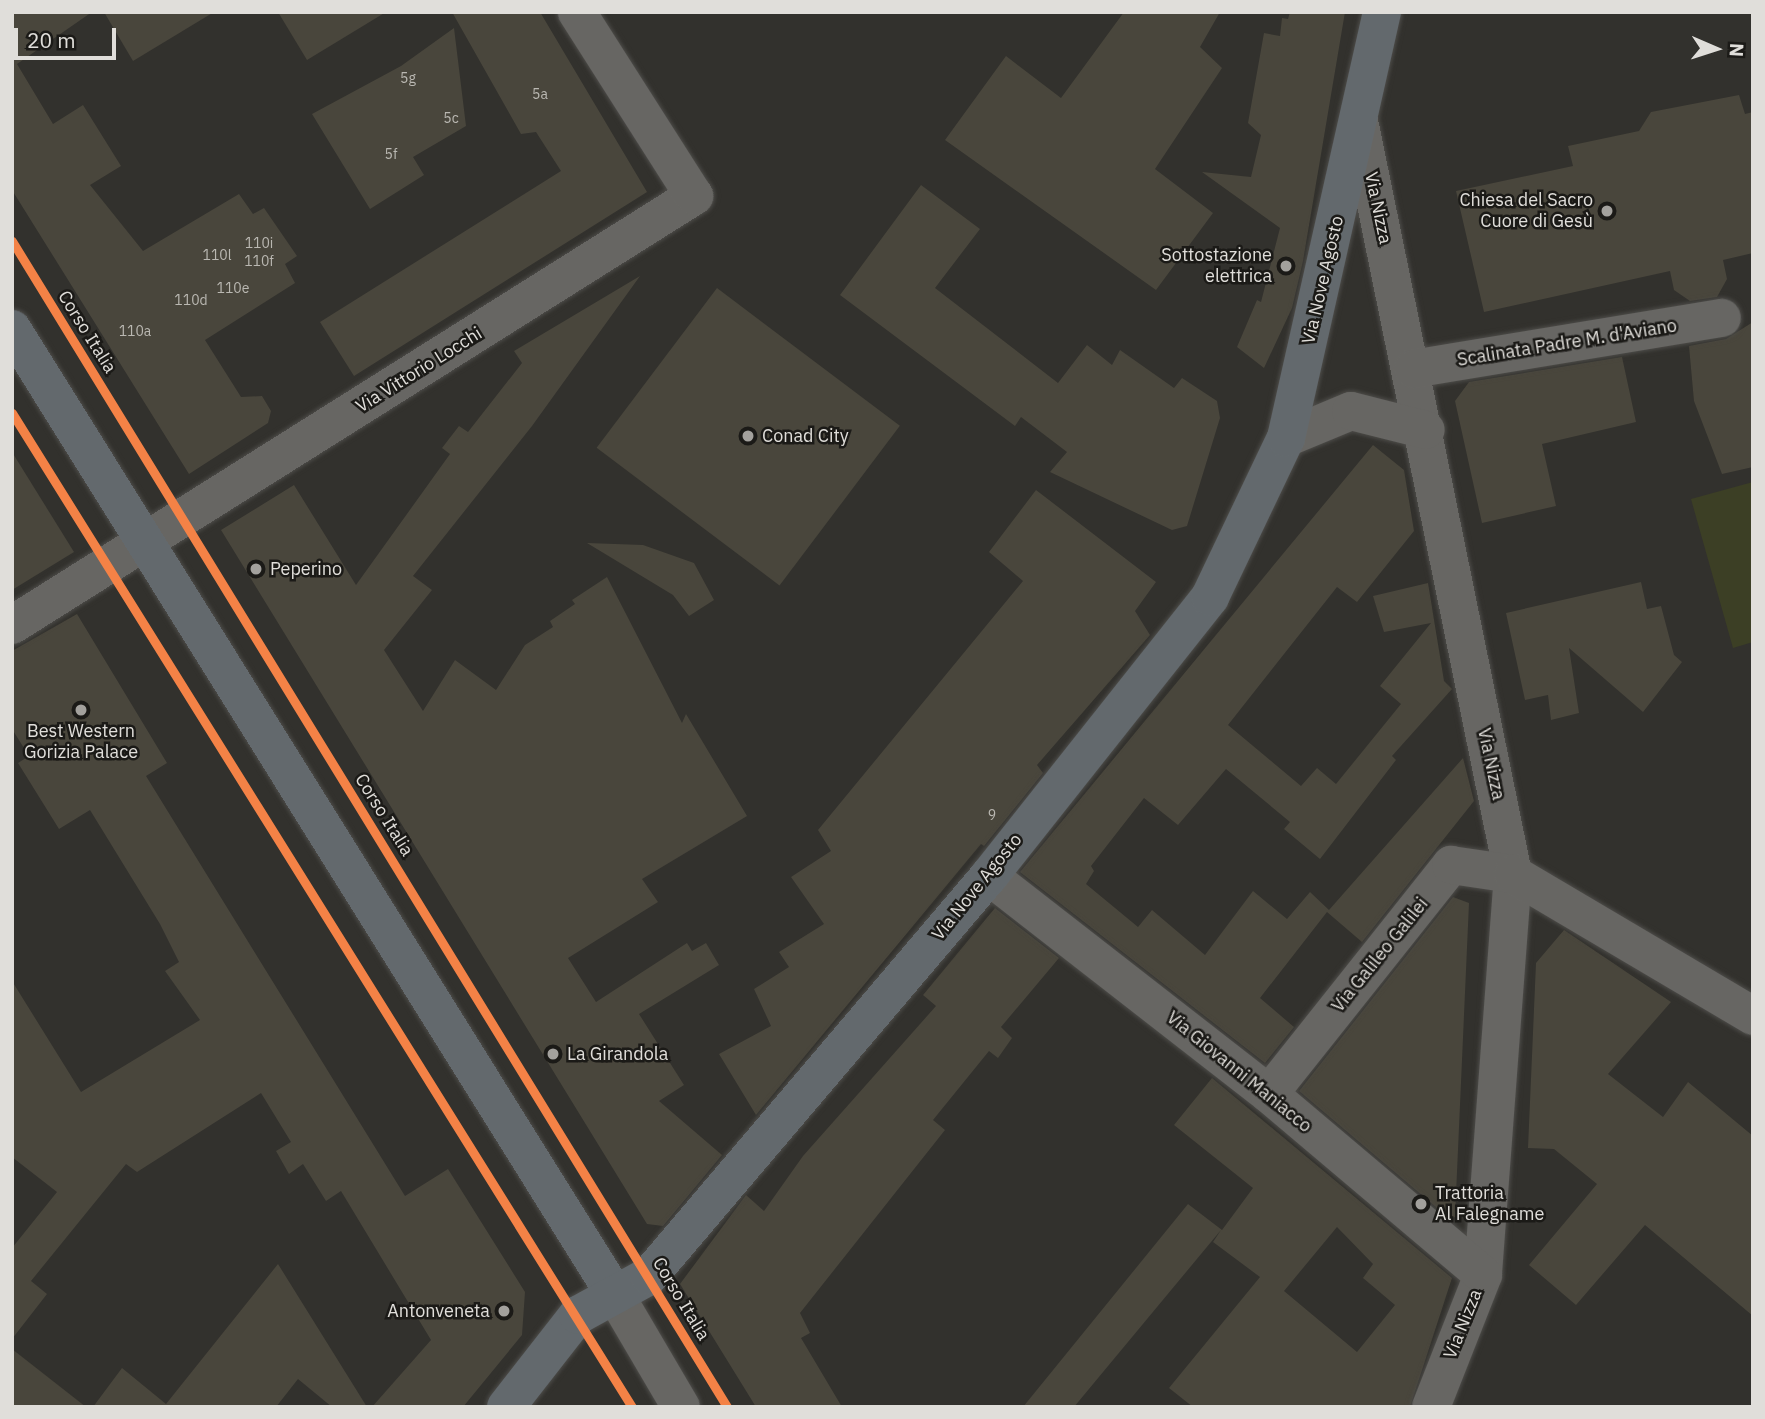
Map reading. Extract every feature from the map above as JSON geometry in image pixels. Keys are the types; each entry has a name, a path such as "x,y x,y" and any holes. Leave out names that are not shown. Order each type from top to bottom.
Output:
{"main road":[{"name":"Via Nove Agosto","path":"506,1407 578,1315 649,1276 989,876 1210,597 1286,438 1382,12"},
{"path":"12,330 614,1293"}],"street":[{"name":"Via Vittorio Locchi","path":"12,625 145,546 694,196 577,12"},
{"name":"Via Nizza","path":"1359,121 1426,430 1513,874 1483,1275 1431,1407"},
{"name":"Scalinata Padre M. d'Aviano","path":"1413,369 1722,318"},
{"path":"1286,438 1351,411 1426,430"},
{"name":"Via Galileo Galilei","path":"1269,1094 1451,865 1513,874"},
{"path":"1513,874 1753,1016"},
{"name":"Via Giovanni Maniacco","path":"989,876 1269,1094 1483,1275"},
{"path":"614,1293 681,1407"}],"green space":[{"path":"1753,482 1753,642 1733,648 1691,499"}],"building":[{"path":"12,12 92,12 17,64 53,124 83,105 121,166 90,185 143,251 239,194 253,214 264,208 297,256 285,264 295,283 205,340 241,397 262,396 271,411 268,423 189,474 12,190"},
{"path":"104,12 214,12 133,61"},
{"path":"278,12 386,12 307,60"},
{"path":"452,12 540,12 647,192 354,376 320,322 561,171 536,132 521,134"},
{"path":"1124,12 1220,12 1200,47 1222,68 1155,169 1213,213 1156,290 945,140 1006,56 1061,98"},
{"path":"1290,12 1345,12 1303,261 1292,308 1264,368 1237,347 1257,300 1261,302 1280,228 1202,172 1251,177 1261,135 1248,123 1264,33 1280,36 1282,18 1288,19"},
{"path":"454,28 466,126 413,157 424,175 370,209 312,114 401,66"},
{"name":"Chiesa del Sacro Cuore di Gesù","path":"1739,95 1745,114 1753,112 1753,253 1723,260 1727,279 1717,297 1690,301 1674,290 1670,271 1484,312 1456,191 1573,166 1568,146 1639,131 1651,112"},
{"path":"921,185 980,229 935,288 1058,383 1087,345 1112,365 1120,350 1174,388 1182,378 1217,401 1220,418 1187,526 1172,530 1050,472 1067,452 1021,417 1015,426 840,295"},
{"path":"640,276 532,426 413,576 432,590 384,650 423,711 455,660 496,690 525,645 553,627 550,621 575,604 572,600 607,577 682,723 686,714 747,816 642,879 658,902 568,958 596,1002 687,943 692,951 706,943 719,965 639,1014 684,1085 659,1101 722,1155 663,1226 647,1224 221,530 294,485 356,585 450,454 442,448 459,426 468,432 522,363 514,351"},
{"name":"Conad City","path":"717,288 900,426 780,586 597,448"},
{"path":"1753,322 1753,467 1722,474 1694,401 1689,346 1726,339"},
{"path":"1622,357 1636,422 1542,444 1556,506 1482,523 1455,401 1469,382"},
{"path":"1373,445 1404,470 1414,531 1357,602 1337,587 1228,725 1301,786 1317,768 1336,784 1401,704 1380,686 1431,623 1384,632 1373,596 1428,583 1444,681 1452,689 1392,756 1396,760 1320,859 1284,829 1290,822 1226,769 1178,825 1144,798 1091,866 1094,871 1086,884 1138,927 1152,910 1205,955 1253,891 1287,919 1310,892 1329,910 1463,758 1474,801 1362,942 1327,912 1260,998 1294,1027 1265,1063 1020,872"},
{"path":"12,452 74,552 12,590"},
{"path":"1036,490 1156,582 1135,611 1150,635 1037,765 1043,773 984,846 981,844 756,1115 719,1054 771,1026 754,989 789,967 779,952 824,924 791,877 831,851 818,830 1023,581 989,552"},
{"path":"587,543 643,545 694,563 714,600 689,616 673,595"},
{"path":"1641,582 1647,609 1661,606 1674,655 1682,662 1643,712 1569,648 1579,713 1551,720 1548,695 1525,700 1506,613"},
{"path":"77,614 167,763 146,776 405,1196 448,1169 525,1292 522,1335 463,1407 372,1407 431,1340 341,1191 326,1201 303,1164 289,1174 276,1151 291,1142 261,1093 137,1172 126,1164 31,1281 47,1294 12,1339 12,1248 57,1192 12,1157 12,981 81,1092 200,1020 165,971 179,962 160,924 90,810 59,829 18,763 29,756 12,729 12,651"},
{"path":"1453,897 1469,903 1455,1217 1450,1219 1299,1091"},
{"path":"995,908 1059,958 1001,1027 1012,1038 998,1058 989,1051 933,1120 945,1130 800,1313 810,1333 801,1338 842,1407 756,1407 680,1284 746,1195 764,1211 803,1156 936,1006 923,995"},
{"path":"1564,930 1671,1002 1608,1074 1663,1117 1688,1082 1753,1136 1753,1316 1645,1225 1576,1305 1529,1265 1597,1184 1554,1149 1528,1148 1536,963"},
{"path":"1212,1078 1452,1278 1410,1407 1193,1407 1169,1388 1260,1277 1213,1242 1221,1230 1074,1407 1023,1407 1188,1204 1222,1230 1253,1188 1174,1125","holes":["1337,1227 1373,1264 1363,1278 1395,1305 1357,1352 1284,1291"]},
{"path":"278,1264 367,1407 332,1407 298,1379 276,1407 93,1407 122,1368 166,1404"},
{"path":"12,1349 86,1407 12,1407"}],"cycle path":[{"name":"Corso Italia","path":"12,241 727,1407"},
{"path":"12,413 632,1407"}],"place":[{"name":"Chiesa del Sacro Cuore di Gesù","path":"1607,211"},
{"name":"Sottostazione elettrica","path":"1286,266"},
{"name":"Conad City","path":"748,436"},
{"name":"Peperino","path":"256,569"},
{"name":"Best Western Gorizia Palace","path":"81,710"},
{"name":"La Girandola","path":"553,1054"},
{"name":"Trattoria Al Falegname","path":"1421,1204"},
{"name":"Antonveneta","path":"504,1311"}]}
